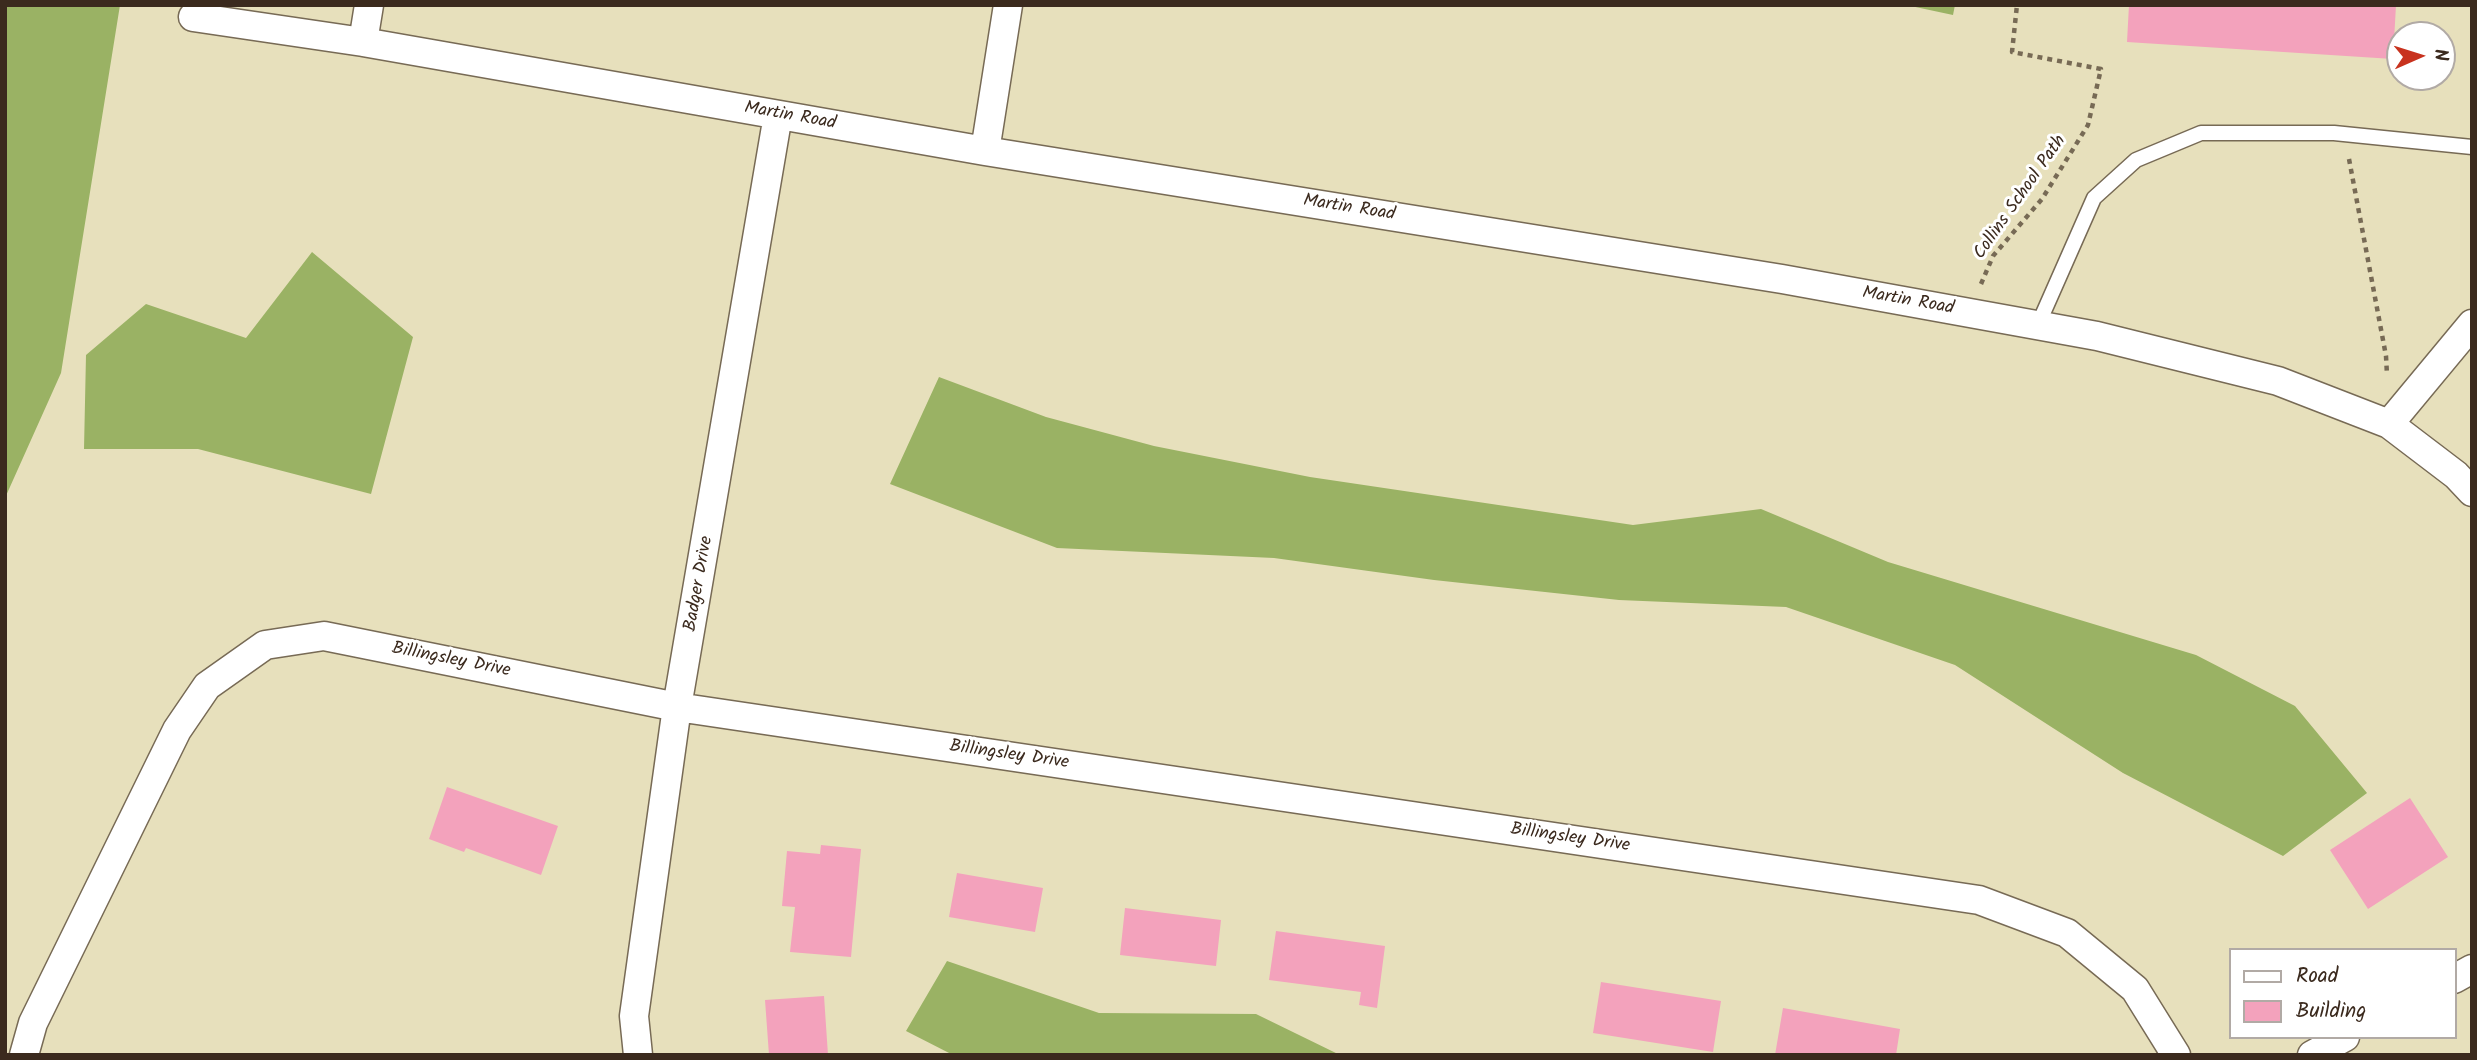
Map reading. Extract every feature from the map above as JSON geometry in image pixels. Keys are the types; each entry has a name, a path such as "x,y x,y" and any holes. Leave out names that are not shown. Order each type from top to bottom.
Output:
{"street":[{"path":"363,41 369,5"},
{"path":"985,151 1008,5"},
{"name":"Martin Road","path":"193,18 363,41 985,151 1769,276 2097,336 2278,381 2389,424 2456,475 2472,492"},
{"name":"Badger Drive","path":"638,1055 634,1016 677,706 778,115"},
{"path":"2389,424 2472,324"},
{"name":"Billingsley Drive","path":"24,1055 33,1023 177,730 207,686 265,645 324,636 677,706 1979,900 2067,933 2135,989 2176,1055"},
{"path":"2456,977 2472,969"},
{"path":"2312,1055 2341,1039"}],"lane":[{"path":"2038,325 2094,198 2136,160 2201,132 2343,134 2472,148"}],"path":[{"name":"Collins School Path","path":"1974,314 1979,289 1993,256 2042,198 2088,125 2101,69 2012,52 2017,5"},
{"path":"2343,134 2386,356 2389,424"}],"green space":[{"path":"5,5 120,5 61,373 5,498"},
{"path":"1906,5 1955,5 1953,15"},
{"path":"312,252 413,337 371,494 198,449 84,449 86,355 146,304 246,338"},
{"path":"939,377 1046,417 1154,446 1310,477 1633,525 1761,509 1888,562 2196,655 2295,706 2367,793 2283,856 2123,773 1955,665 1786,607 1619,600 1434,580 1274,558 1057,548 890,484"},
{"path":"947,961 1099,1013 1256,1014 1340,1055 953,1055 906,1031"}],"building":[{"path":"2129,5 2396,5 2395,21 2386,21 2386,59 2127,42"},
{"path":"447,787 558,826 541,875 466,848 464,852 429,839"},
{"path":"2410,798 2448,857 2368,909 2330,850"},
{"path":"821,845 861,849 851,957 790,952 795,907 782,906 787,851 820,854"},
{"path":"957,873 1043,888 1035,932 949,917"},
{"path":"1125,908 1221,920 1216,966 1120,955"},
{"path":"1276,931 1385,946 1377,1008 1359,1005 1361,992 1269,980"},
{"path":"1601,982 1721,1001 1713,1052 1593,1033"},
{"path":"824,996 828,1055 769,1055 765,1000"},
{"path":"1783,1008 1900,1029 1896,1055 1775,1055"}]}
